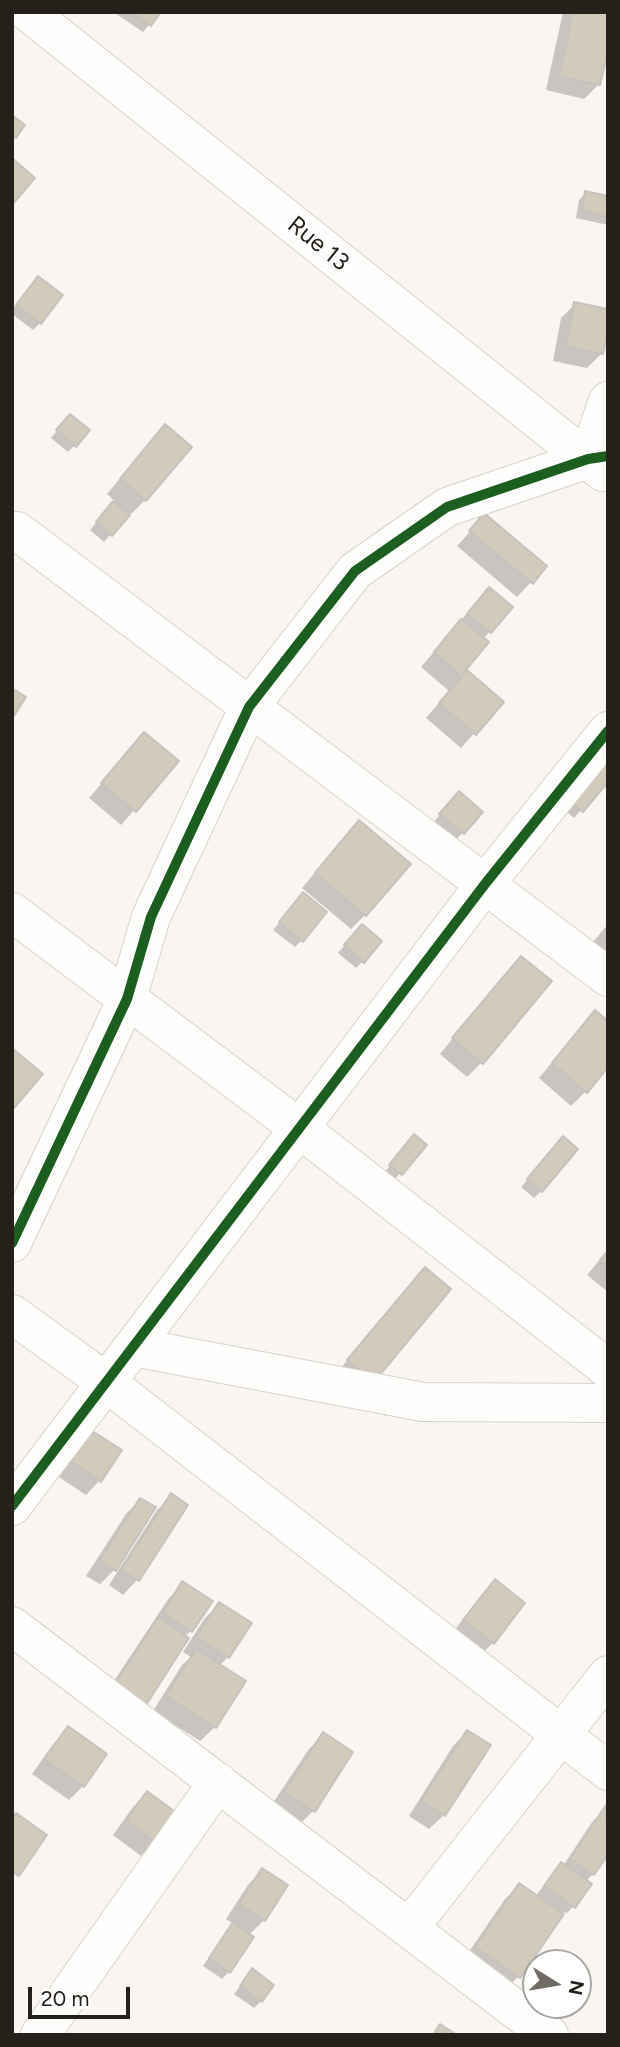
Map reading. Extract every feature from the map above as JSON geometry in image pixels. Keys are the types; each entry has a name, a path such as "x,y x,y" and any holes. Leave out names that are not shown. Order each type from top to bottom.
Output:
{"street":[{"name":"Rue 13","path":"28,12 601,464"},
{"path":"12,1243 127,999 151,916 249,707 355,571 447,507 601,464 608,401"},
{"path":"17,531 608,977"},
{"path":"12,1506 485,884 608,731"},
{"path":"12,912 299,1128 608,1369"},
{"path":"12,1314 106,1382 608,1771"},
{"path":"134,1347 423,1402 608,1404"},
{"path":"12,1626 549,2035"},
{"path":"409,1928 608,1675"},
{"path":"40,2035 218,1782"}],"building":[{"path":"131,12 161,12 151,26"},
{"path":"573,12 608,12 608,51 600,85 559,76"},
{"path":"12,115 25,125 16,138 12,136"},
{"path":"12,158 35,178 12,205"},
{"path":"585,191 608,196 608,217 582,211"},
{"path":"38,276 63,295 41,324 16,305"},
{"path":"574,302 608,309 608,331 603,354 566,347"},
{"path":"70,414 90,430 76,447 56,430"},
{"path":"165,424 192,447 146,501 120,479"},
{"path":"113,501 130,515 112,536 96,522"},
{"path":"484,513 547,566 533,584 469,531"},
{"path":"489,587 513,607 491,633 467,614"},
{"path":"461,619 489,642 461,676 434,652"},
{"path":"467,670 504,702 476,735 439,703"},
{"path":"12,688 26,697 12,719"},
{"path":"144,732 179,761 136,812 101,783"},
{"path":"595,758 608,768 608,782 583,812 563,796"},
{"path":"459,791 483,812 464,834 439,814"},
{"path":"359,820 411,864 366,916 315,873"},
{"path":"303,892 327,912 303,942 279,922"},
{"path":"362,924 382,941 364,963 344,945"},
{"path":"521,956 552,981 483,1064 452,1038"},
{"path":"595,1010 608,1021 608,1067 587,1093 552,1063"},
{"path":"12,1048 43,1074 14,1108 12,1106"},
{"path":"414,1134 427,1145 402,1175 389,1165"},
{"path":"563,1136 578,1149 542,1192 527,1179"},
{"path":"608,1251 608,1266 600,1260"},
{"path":"425,1267 451,1289 374,1382 347,1360"},
{"path":"89,1429 122,1450 101,1482 69,1460"},
{"path":"171,1493 188,1505 139,1581 121,1570"},
{"path":"140,1498 156,1507 116,1571 99,1561"},
{"path":"495,1579 525,1603 494,1644 463,1620"},
{"path":"182,1581 213,1601 192,1632 163,1613"},
{"path":"219,1602 252,1623 229,1658 196,1637"},
{"path":"158,1617 189,1638 144,1708 112,1688"},
{"path":"196,1649 246,1681 216,1728 166,1696"},
{"path":"68,1726 107,1754 84,1787 44,1759"},
{"path":"467,1730 491,1745 445,1816 421,1801"},
{"path":"323,1732 353,1752 315,1812 284,1792"},
{"path":"147,1791 178,1814 156,1843 126,1820"},
{"path":"606,1805 608,1855 594,1875 570,1859"},
{"path":"16,1813 47,1835 19,1876 12,1872 12,1818"},
{"path":"561,1862 592,1884 575,1908 544,1886"},
{"path":"262,1868 288,1885 265,1921 239,1904"},
{"path":"519,1883 564,1914 540,1949 522,1949 520,1978 475,1947"},
{"path":"233,1922 254,1937 230,1973 209,1958"},
{"path":"252,1968 274,1985 262,2002 240,1986"},
{"path":"440,2024 457,2035 433,2035"}],"cycle path":[{"path":"12,1243 127,999 151,917 249,707 355,571 447,507 588,459 608,456"},
{"path":"12,1506 485,884 608,731"}]}
